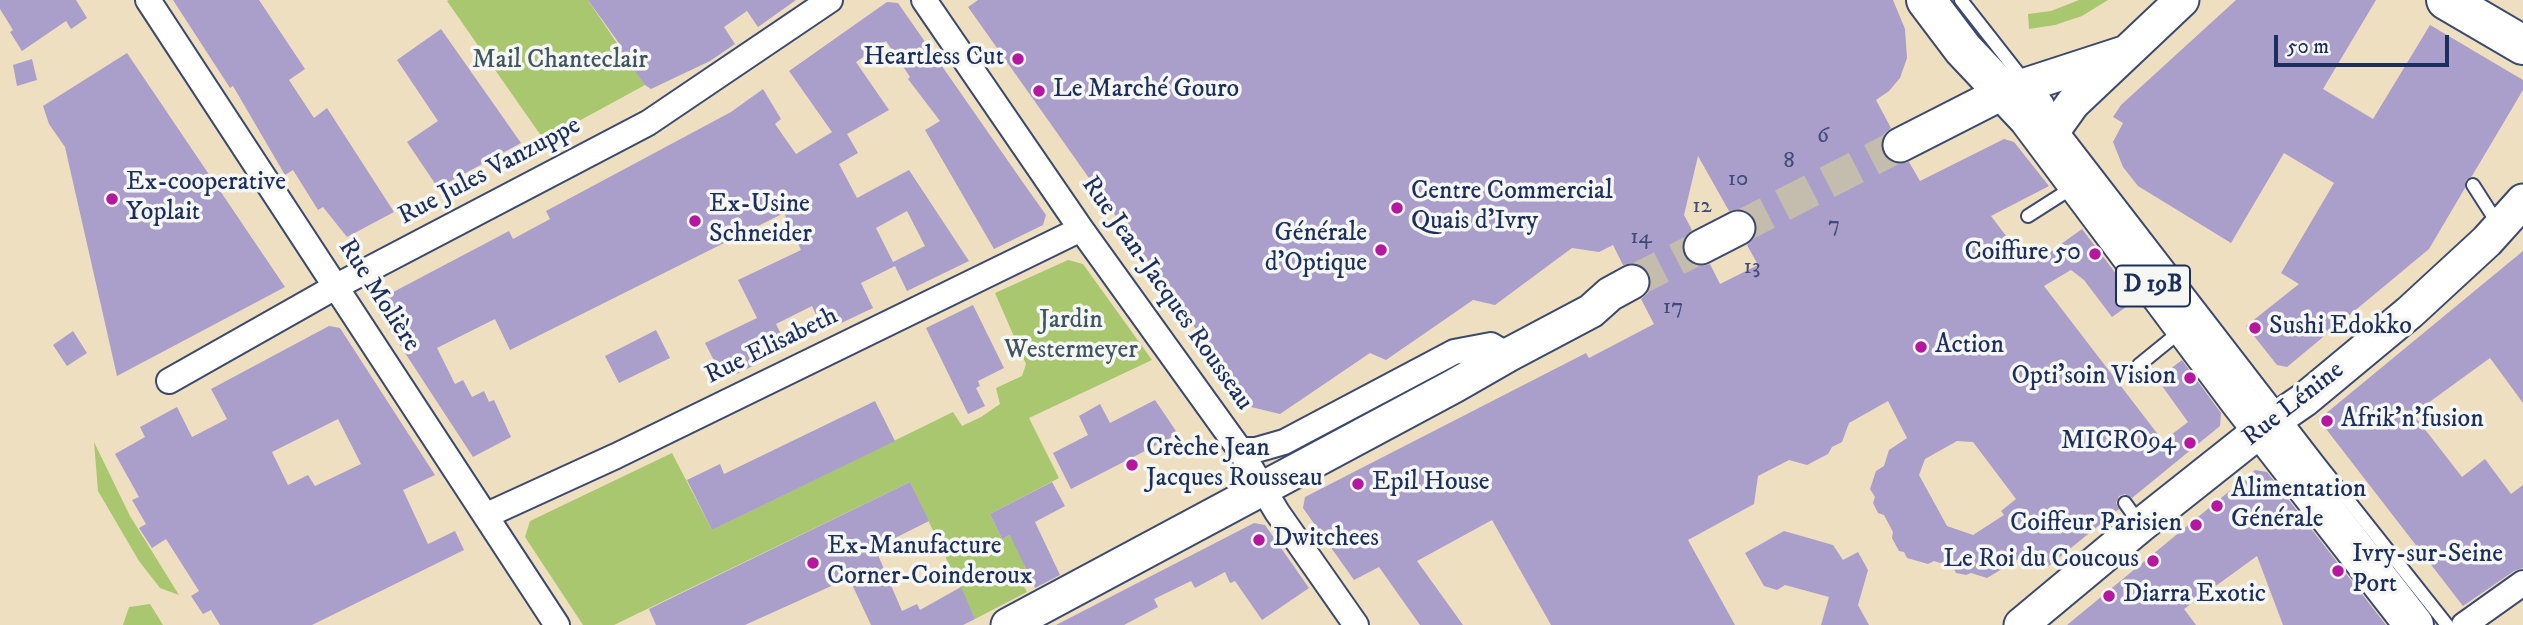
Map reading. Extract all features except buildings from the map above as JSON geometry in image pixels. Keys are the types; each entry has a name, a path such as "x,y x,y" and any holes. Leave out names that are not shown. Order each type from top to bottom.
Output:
{"main road":[{"path":"1900,145 2035,110 2073,103 2182,0"},
{"path":"2446,0 2523,45"},
{"name":"D 19B","path":"1953,8 1963,49 2035,110 2077,184 2185,328 2272,422 2414,625"},
{"path":"2035,110 2127,52"},
{"name":"Rue Lénine","path":"2021,625 2133,514 2304,400 2410,312 2500,227 2523,201"},
{"path":"1701,247 1738,228"},
{"path":"1008,625 1264,490 1297,469 1591,311 1610,294 1632,282"}],"street":[{"name":"Rue Molière","path":"148,0 557,625"},
{"name":"Rue Jules Vanzuppe","path":"169,381 337,286 648,123 830,0"},
{"name":"Rue Jean-Jacques Rousseau","path":"924,0 1081,229 1240,450 1277,512 1356,625"},
{"name":"Rue Elisabeth","path":"487,515 616,456 1081,229"},
{"path":"1240,450 1256,450 1283,442 1454,352 1491,345 1508,355"},
{"path":"2464,625 2523,583"}],"lane":[{"name":"D 19B","path":"2035,110 2272,422 2447,625"},
{"path":"2028,216 2077,184"},
{"path":"2473,185 2500,227"},
{"path":"2139,365 2185,328"}],"green space":[{"name":"Mail Chanteclair","path":"588,0 645,85 544,140 447,1"},
{"path":"2079,0 2108,0 2082,16 2055,25 2029,29 2028,14 2051,11"},
{"name":"Jardin Westermeyer","path":"1068,260 1083,264 1152,360 1029,418 1059,478 990,514 1002,539 1014,533 1029,562 1024,565 1028,575 1020,579 1027,592 975,619 910,482 614,625 583,625 525,537 530,521 672,453 712,530 953,412 962,426 981,417 1000,404 996,388 1022,376 1026,364 995,293"},
{"path":"94,442 130,516 179,595 160,588 139,561 98,491"},
{"path":"150,604 163,625 123,625 129,607"}],"tunnel":[{"path":"1738,228 1900,145"},
{"path":"1632,282 1701,247"}],"place":[{"name":"Heartless Cut","path":"1018,59"},
{"name":"Le Marché Gouro","path":"1039,91"},
{"name":"Ex-cooperative Yoplait","path":"112,199"},
{"name":"Centre Commercial Quais d'Ivry","path":"1397,208"},
{"name":"Ex-Usine Schneider","path":"695,221"},
{"name":"Générale d'Optique","path":"1381,250"},
{"name":"Coiffure 50","path":"2095,254"},
{"name":"Sushi Edokko","path":"2255,328"},
{"name":"Action","path":"1921,347"},
{"name":"Opti'soin Vision","path":"2190,378"},
{"name":"Afrik'n'fusion","path":"2327,421"},
{"name":"MICRO94","path":"2190,443"},
{"name":"Crèche Jean Jacques Rousseau","path":"1132,465"},
{"name":"Epil House","path":"1358,484"},
{"name":"Alimentation Générale","path":"2217,506"},
{"name":"Coiffeur Parisien","path":"2196,525"},
{"name":"Dwitchees","path":"1259,540"},
{"name":"Le Roi du Coucous","path":"2153,561"},
{"name":"Ex-Manufacture Corner-Coinderoux","path":"813,563"},
{"name":"Ivry-sur-Seine Port","path":"2338,571"},
{"name":"Diarra Exotic","path":"2109,596"}]}
